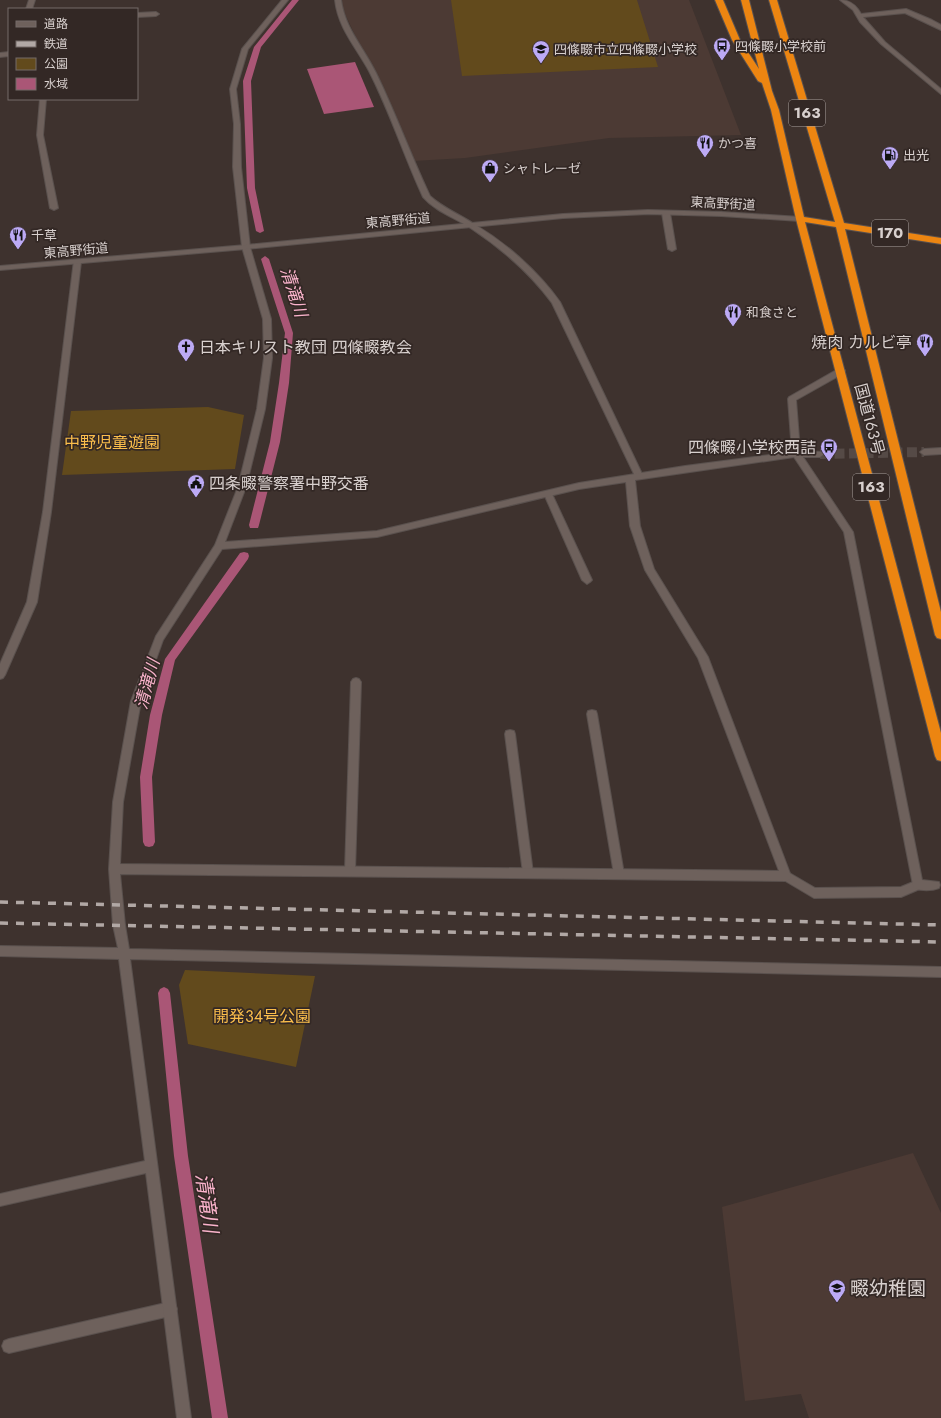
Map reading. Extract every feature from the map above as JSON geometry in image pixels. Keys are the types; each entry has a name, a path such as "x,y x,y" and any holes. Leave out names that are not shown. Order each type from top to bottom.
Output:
{"highway":[{"name":"163","path":"746,0 768,91"},
{"name":"163","path":"773,0 840,225"},
{"path":"718,1 736,40 768,91"},
{"name":"国道163号","path":"768,91 775,110 800,219 941,756"},
{"name":"170","path":"800,219 941,241"},
{"name":"国道163号","path":"840,225 936,599 941,635"}],"street":[{"path":"184,1418 124,953 119,925 114,869 118,802 136,702 159,639 219,546 243,481 261,409 268,358 267,319 246,247 237,167 237,124 233,89 245,49 285,0"},
{"path":"338,0 338,8 346,28 372,70 427,197 436,206 472,225 510,254 544,285 556,302 634,477 635,526 650,570 703,658 786,876"},
{"path":"843,0 855,9 862,21 883,43 941,92"},
{"path":"859,16 906,11 930,21 941,28"},
{"path":"138,15 156,14"},
{"path":"43,100 40,135 54,208"},
{"name":"東高野街道","path":"0,268 246,247 563,216 648,212 721,214 800,219"},
{"path":"666,213 672,250"},
{"path":"0,675 32,602 51,482 78,262"},
{"path":"841,371 792,399 796,454 848,532 918,885"},
{"path":"924,452 941,451"},
{"path":"219,546 377,534 579,486 685,468 796,454 820,454"},
{"path":"548,494 587,580"},
{"path":"350,871 356,682"},
{"path":"592,714 619,874"},
{"path":"510,734 528,873"},
{"path":"114,869 786,876 814,893 901,892 918,885 935,885"},
{"path":"0,951 941,972"},
{"path":"0,1200 151,1166"},
{"path":"10,1346 170,1309"}],"shaded area":[{"name":"四條畷市立四條畷小学校","path":"342,0 689,0 741,135 609,138 465,158 413,161 340,3"},
{"name":"畷幼稚園","path":"913,1153 941,1213 941,1418 809,1418 801,1394 745,1401 722,1207"}],"green space":[{"path":"451,0 637,0 658,67 462,76"},
{"name":"中野児童遊園","path":"208,407 244,415 235,469 62,475 71,411"},
{"name":"開発34号公園","path":"185,970 315,976 296,1067 188,1044 179,985"}],"water":[{"path":"355,62 374,107 324,114 307,69"}],"waterway":[{"name":"清滝川","path":"260,231 251,188 247,81 258,47 296,0"},
{"name":"清滝川","path":"254,525 275,442 284,383 289,333 265,259"},
{"name":"清滝川","path":"149,842 146,777 156,715 170,659 244,556"},
{"name":"清滝川","path":"164,993 181,1156 220,1418"}],"tunnel":[{"path":"820,454 924,452"}],"railway":[{"path":"0,902 941,925"},
{"path":"0,923 941,942"}],"place":[{"name":"四條畷小学校前","path":"722,61"},
{"name":"四條畷市立四條畷小学校","path":"541,64"},
{"name":"かつ喜","path":"705,158"},
{"name":"出光","path":"890,170"},
{"name":"シャトレーゼ","path":"490,183"},
{"name":"千草","path":"18,250"},
{"name":"和食さと","path":"733,327"},
{"name":"焼肉 カルビ亭","path":"925,357"},
{"name":"日本キリスト教団 四條畷教会","path":"186,362"},
{"name":"四條畷小学校西詰","path":"829,462"},
{"name":"四条畷警察署中野交番","path":"196,498"},
{"name":"畷幼稚園","path":"837,1303"}]}
